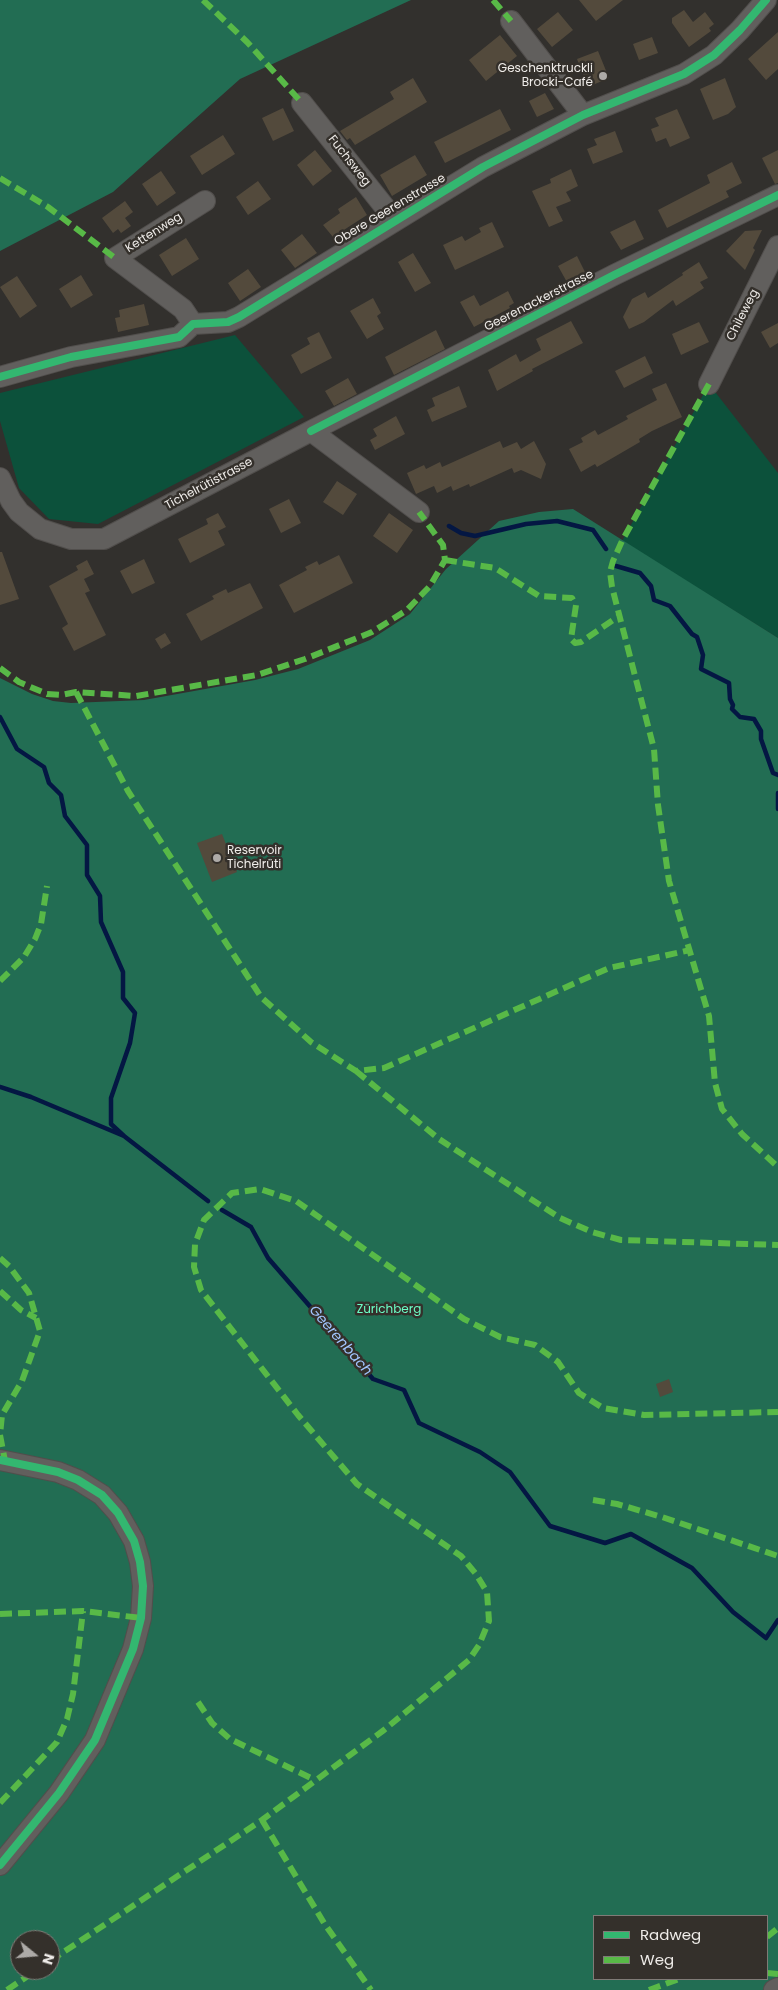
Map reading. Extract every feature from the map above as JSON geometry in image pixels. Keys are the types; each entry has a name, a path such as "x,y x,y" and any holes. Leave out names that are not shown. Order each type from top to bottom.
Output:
{"street":[{"name":"Obere Geerenstrasse","path":"193,324 228,322 239,317 483,167 583,116 673,80 714,55 740,30 766,0"},
{"path":"511,21 583,116"},
{"name":"Fuchsweg","path":"302,103 395,220"},
{"name":"Geerenackerstrasse","path":"311,431 614,275 778,195"},
{"name":"Kettenweg","path":"193,324 183,310 115,258 205,200"},
{"name":"Chileweg","path":"708,384 778,246"},
{"path":"0,377 88,353 179,337 193,324"},
{"path":"311,431 419,512"},
{"name":"Tichelrütistrasse","path":"0,478 11,501 19,512 40,529 71,539 104,539 311,431"},
{"path":"0,1460 58,1472 78,1480 102,1496 118,1513 134,1541 140,1562 143,1586 141,1618 133,1649 95,1740 59,1793 0,1864"},
{"path":"774,1990 778,1988"}],"green space":[{"path":"0,0 411,0 240,79 113,192 0,251"},
{"path":"235,335 304,417 98,524 49,519 19,488 0,421 0,393"},
{"path":"709,384 778,473 778,638 622,541"},
{"name":"Zürichberg","path":"573,509 778,638 778,1990 0,1990 0,678 32,694 53,701 71,703 144,700 255,680 298,669 370,640 410,614 446,569 499,521 539,512"}],"building":[{"path":"579,0 623,0 596,21"},
{"path":"684,10 693,22 705,12 714,24 709,28 711,31 689,47 672,23 672,18"},
{"path":"558,12 573,30 552,47 537,29"},
{"path":"778,32 778,69 766,80 748,59"},
{"path":"500,35 517,56 486,81 469,60"},
{"path":"652,37 658,53 639,60 633,44"},
{"path":"598,51 609,78 588,87 577,59"},
{"path":"413,78 427,102 355,145 350,138 347,140 340,131 394,99 390,92"},
{"path":"725,78 736,107 728,114 713,120 700,89"},
{"path":"545,93 554,109 537,117 529,101"},
{"path":"283,108 294,131 273,141 262,118"},
{"path":"500,109 511,130 445,163 434,142"},
{"path":"677,109 690,138 670,147 666,138 656,142 651,129 659,126 655,118"},
{"path":"615,131 623,152 593,164 587,149 597,145 594,139"},
{"path":"223,135 235,154 202,175 190,156"},
{"path":"315,150 332,171 313,186 297,165"},
{"path":"778,150 778,183 775,184 762,158"},
{"path":"415,155 427,175 392,196 380,175"},
{"path":"732,162 742,183 726,191 729,197 667,228 658,210 710,183 707,175"},
{"path":"571,169 578,186 566,192 571,201 556,207 563,221 549,227 532,191 551,183 550,179"},
{"path":"161,171 176,193 157,206 142,184"},
{"path":"258,181 271,199 248,215 236,197"},
{"path":"356,197 367,215 333,237 323,225 340,213 338,209"},
{"path":"125,201 133,212 125,218 131,226 121,233 118,229 113,233 102,218"},
{"path":"635,220 644,239 621,250 610,232"},
{"path":"492,222 504,247 455,270 443,245 462,236 465,241 481,232 479,228"},
{"path":"762,230 745,270 726,251 745,231"},
{"path":"302,234 317,253 295,268 281,250"},
{"path":"186,238 199,259 172,276 159,255"},
{"path":"413,253 431,283 415,292 398,262"},
{"path":"577,256 586,274 568,284 558,266"},
{"path":"699,262 708,278 700,282 704,288 676,306 673,300 644,322 629,329 623,317 632,299 645,292 648,298"},
{"path":"248,269 261,287 240,301 228,283"},
{"path":"81,275 93,295 71,308 59,289"},
{"path":"17,276 37,306 20,318 0,287"},
{"path":"508,291 514,303 509,306 510,308 474,327 460,302 474,295 480,306"},
{"path":"373,298 381,313 377,316 384,329 367,339 350,311"},
{"path":"144,304 149,325 118,332 115,318 120,317 119,310"},
{"path":"571,321 583,343 532,369 533,371 497,391 488,370 516,354 520,362 541,350 536,339"},
{"path":"699,322 709,342 681,355 672,334"},
{"path":"778,323 778,343 770,348 761,332"},
{"path":"436,330 445,349 394,375 385,357"},
{"path":"319,332 332,358 301,374 291,355 310,344 307,338"},
{"path":"645,356 653,373 624,388 615,371"},
{"path":"348,378 357,394 334,406 325,391"},
{"path":"666,383 682,417 652,431 639,439 640,442 597,467 595,464 581,472 569,449 583,442 581,438 595,430 598,435 628,419 626,416 657,400 652,389"},
{"path":"459,386 467,407 432,422 427,410 435,406 432,398"},
{"path":"396,416 405,434 375,450 370,440 377,436 373,429"},
{"path":"500,441 503,448 517,442 521,449 534,441 546,464 541,479 521,470 514,473 512,468 470,487 469,484 453,491 451,486 437,493 434,486 416,494 407,473 424,465 426,469 440,462 442,467"},
{"path":"337,481 357,494 343,515 323,502"},
{"path":"289,499 301,523 281,533 269,509"},
{"path":"218,513 226,527 218,531 225,545 190,563 178,539 208,524 206,519"},
{"path":"389,513 413,530 397,553 373,536"},
{"path":"0,552 2,552 19,599 0,605"},
{"path":"339,555 353,583 294,613 279,585 307,570 305,567 317,561 319,565"},
{"path":"144,559 155,583 132,594 120,571"},
{"path":"87,560 94,574 84,579 90,591 85,593 106,635 74,651 62,628 68,624 49,586 78,570 76,566"},
{"path":"250,583 263,608 201,641 186,614 214,599 212,596 226,589 228,593"},
{"path":"165,633 171,643 161,649 155,639"},
{"name":"Reservoir Tichelrüti","path":"222,834 237,872 212,882 197,843"},
{"path":"669,1379 673,1392 660,1397 656,1384"}],"waterway":[{"path":"449,526 461,533 475,536 526,524 557,521 593,530 606,549"},
{"path":"616,566 640,573 651,586 654,600 670,606 692,634 697,637 703,655 701,669 729,683 732,709 740,717 754,719 761,731 761,739 773,773 778,775"},
{"path":"0,717 17,749 44,767 49,783 61,795 65,816 87,845 87,875 100,896 101,922 123,972 123,998 135,1013 130,1043 111,1098 111,1124 124,1136"},
{"path":"778,793 778,809"},
{"name":"Geerenbach","path":"0,1087 31,1097 124,1136 208,1201"},
{"name":"Geerenbach","path":"222,1210 251,1227 268,1258 373,1379 404,1390 419,1423 480,1452 510,1472 550,1526 605,1543 631,1534 692,1568 733,1612 766,1638 778,1620"}],"marked path":[{"path":"203,0 247,42 302,103"},
{"path":"493,0 511,21"},
{"path":"0,178 48,207 115,258"},
{"path":"709,384 622,541 610,572 612,587 654,749 658,805 669,881 709,1016 715,1083 722,1109 742,1134 778,1167"},
{"path":"0,668 19,682 47,694 61,695 76,692 136,696 257,675 305,659 372,632 407,610 430,586 445,560 443,545 419,512"},
{"path":"445,560 495,568 539,596 572,598 576,605 571,639 575,643 581,642 619,616"},
{"path":"76,692 128,791 261,997 311,1042 356,1071 384,1068 609,968 690,950"},
{"path":"0,981 24,957 35,939 41,924 47,886"},
{"path":"356,1071 439,1139 560,1218 592,1232 621,1240 778,1245"},
{"path":"60,1954 262,1820 384,1730 469,1660 479,1645 489,1621 487,1592 476,1574 461,1556 357,1484 298,1415 201,1290 194,1267 195,1244 204,1220 232,1193 260,1189 296,1201 464,1319 500,1337 535,1345 558,1362 579,1393 603,1408 644,1415 778,1412"},
{"path":"0,1258 9,1266 29,1293 40,1331 22,1381 2,1415 0,1435 5,1461"},
{"path":"0,1291 21,1310 36,1318"},
{"path":"593,1500 617,1504 662,1517 778,1556"},
{"path":"0,1614 83,1611 141,1618"},
{"path":"0,1803 57,1742 67,1719 73,1694 83,1611"},
{"path":"198,1702 212,1723 230,1739 315,1780"},
{"path":"262,1820 324,1923 371,1990"},
{"path":"768,1936 778,1928"},
{"path":"768,1973 778,1974"},
{"path":"7,1990 22,1980"},
{"path":"649,1990 676,1980"}],"cycle path":[{"path":"0,377 71,357 179,337 193,324 228,322 239,317 483,167 583,115 684,74 714,55 740,30 766,0"},
{"path":"311,431 614,275 778,195"},
{"path":"0,1460 58,1472 78,1480 102,1495 118,1513 134,1541 140,1562 143,1586 141,1618 133,1649 95,1740 59,1793 0,1865"}],"place":[{"name":"Geschenktruckli Brocki-Café","path":"603,76"},
{"name":"Reservoir Tichelrüti","path":"217,858"}]}
